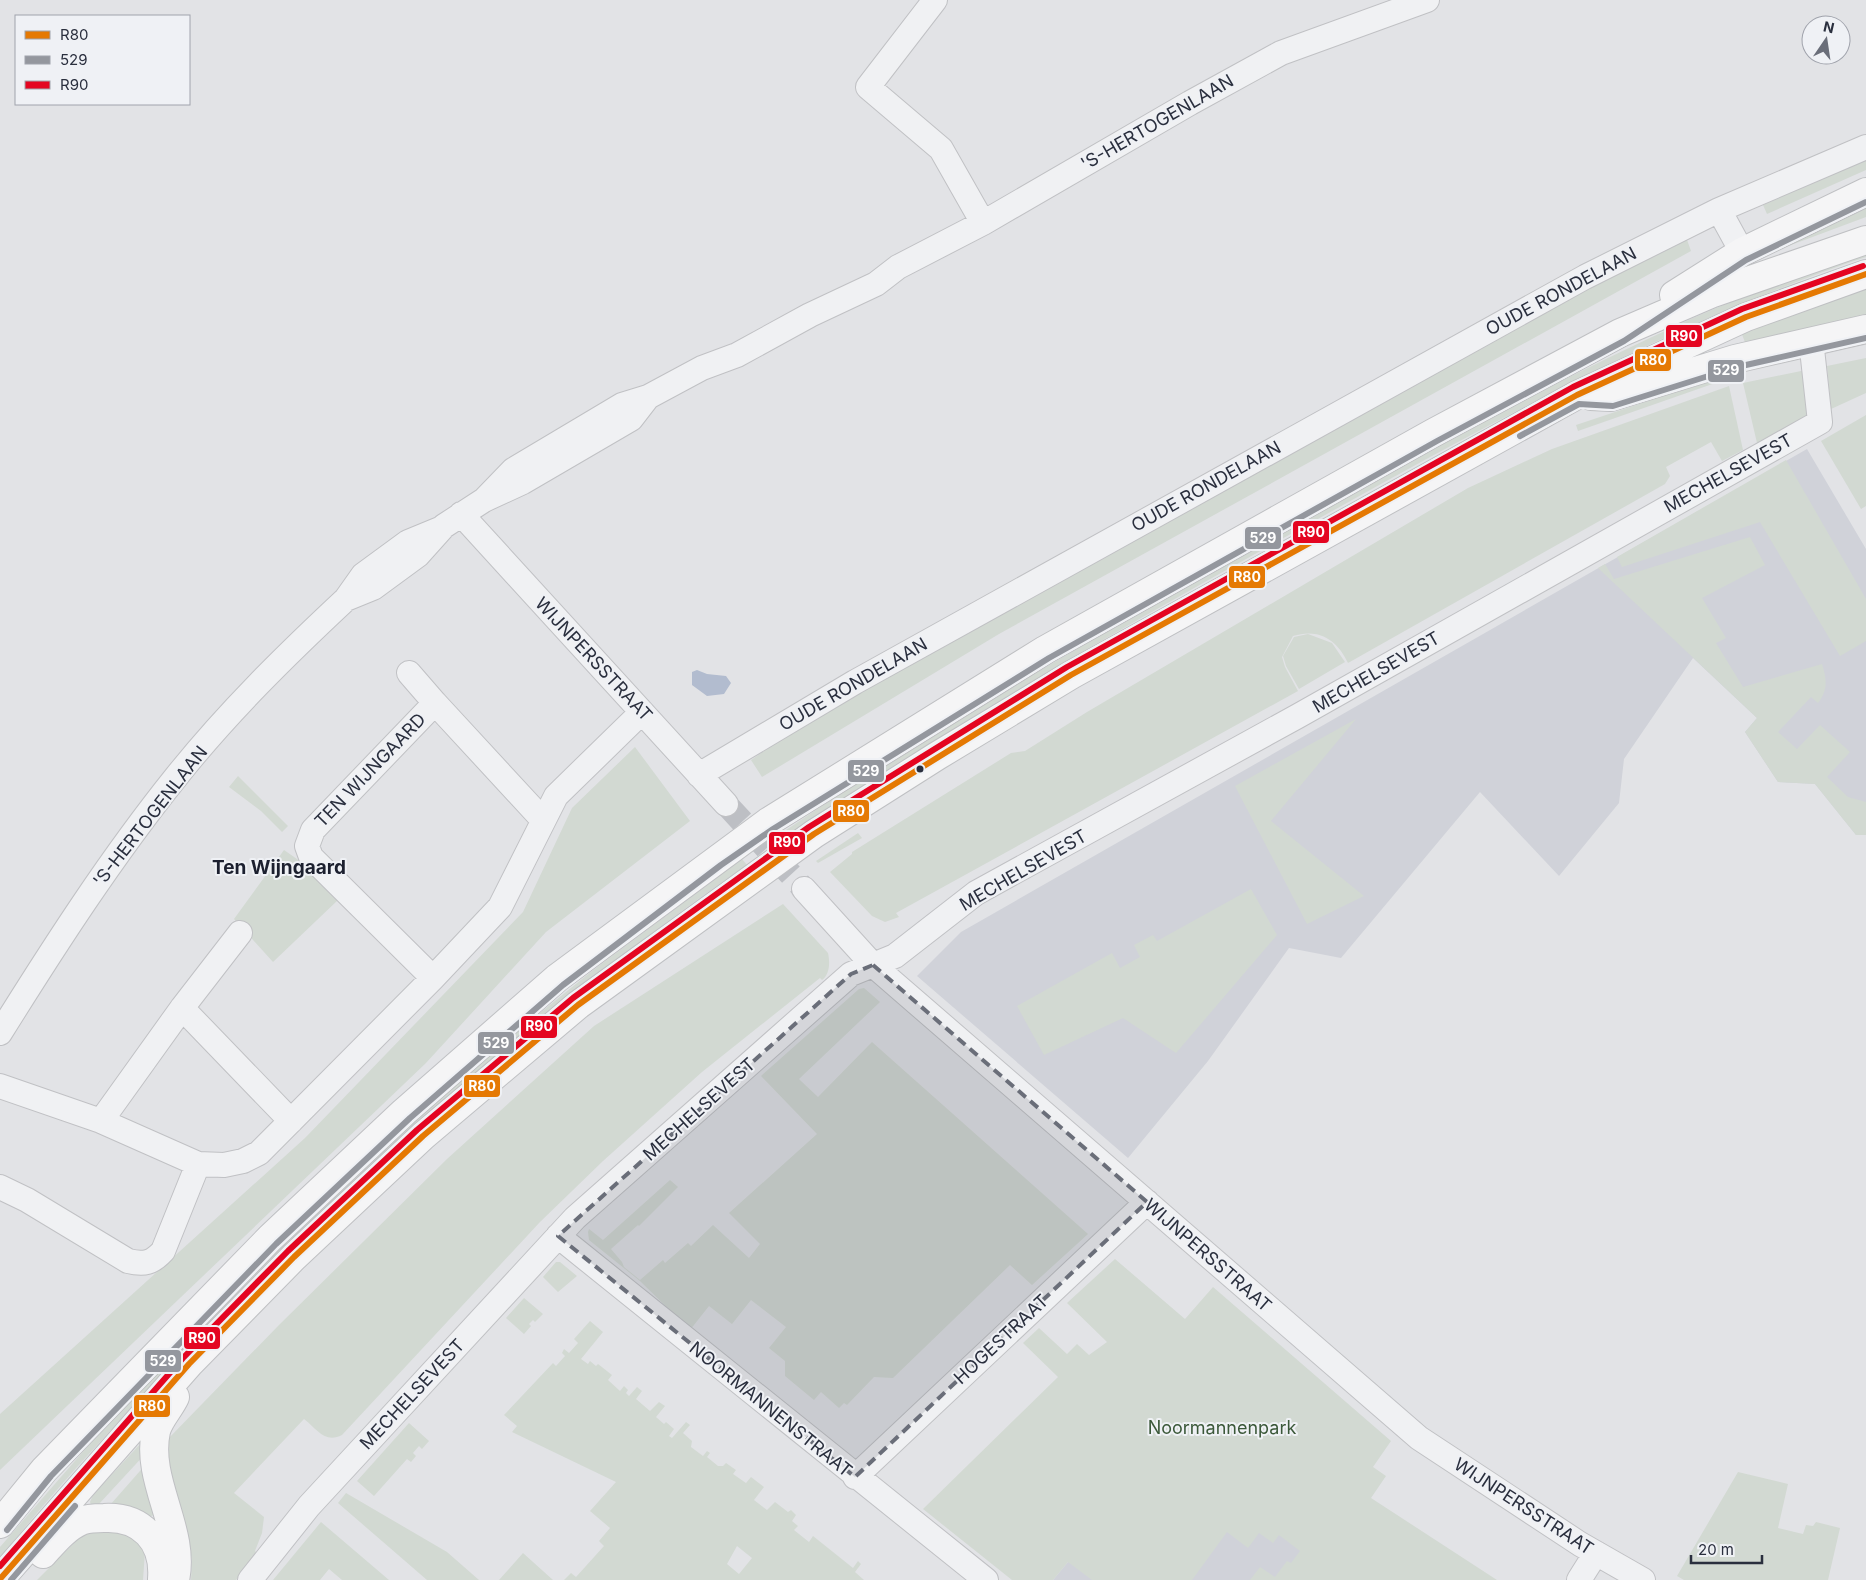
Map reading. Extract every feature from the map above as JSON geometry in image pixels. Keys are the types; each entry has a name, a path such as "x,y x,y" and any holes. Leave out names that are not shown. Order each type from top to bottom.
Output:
{"main road":[{"path":"1620,333 1742,252 1866,192"},
{"path":"0,1524 44,1470 270,1238 404,1112 557,978 716,858 768,822 1045,650 1433,433 1620,333 1713,293 1866,240"},
{"path":"0,1579 189,1364 294,1257 423,1136 578,1005 814,834 1071,675 1577,395 1746,317 1866,274"},
{"path":"1577,395 1611,397 1734,359 1866,329"},
{"path":"175,1580 178,1556 158,1473 155,1441 157,1427 172,1404 189,1364"},
{"path":"0,1499 44,1470"},
{"path":"17,1580 73,1525 83,1520 113,1517 132,1522 144,1529 154,1540 162,1558 162,1580"}],"street":[{"path":"935,0 868,87 941,149 983,223"},
{"name":"'S-HERTOGENLAAN","path":"0,1033 69,923 177,775 256,687 346,599 363,575 408,542 442,528 484,500 523,482 631,419 648,397 702,368 737,355 810,315 876,284 898,267 983,223 1280,53 1427,0"},
{"name":"OUDE RONDELAAN","path":"699,775 855,682 1476,336 1586,277 1719,210 1866,146"},
{"path":"1719,210 1742,252"},
{"name":"MECHELSEVEST","path":"250,1580 309,1506 437,1370 584,1209 852,974 895,956 976,893 1298,716 1820,422 1811,340"},
{"name":"WIJNPERSSTRAAT","path":"461,514 726,804"},
{"path":"409,673 435,703"},
{"name":"TEN WIJNGAARD","path":"433,978 314,861 309,854 307,846 316,826 435,703 543,820"},
{"path":"0,1086 101,1121 198,1164 224,1165 244,1161 258,1153 433,978 500,907 556,796 642,712"},
{"name":"WIJNPERSSTRAAT","path":"804,889 873,965 1420,1438 1596,1553 1643,1580"},
{"path":"101,1121 182,1008 240,934"},
{"path":"182,1008 291,1121"},
{"path":"0,1187 27,1200 128,1261 140,1264 154,1261 163,1252 198,1164"},
{"name":"HOGESTRAAT","path":"855,1476 1147,1202"},
{"name":"NOORMANNENSTRAAT","path":"558,1236 986,1580"},
{"path":"1579,1580 1596,1553"}],"highlighted area":[{"path":"873,965 1147,1202 855,1477 558,1236 851,974"}],"shaded area":[{"path":"1807,449 1866,549 1866,835 1856,835 1815,784 1778,782 1745,732 1757,718 1693,658 1624,759 1619,803 1559,876 1480,792 1341,958 1289,948 1208,1061 1128,1158 917,976 961,932"},
{"path":"1113,1508 1227,1532 1311,1534 1311,1580 1053,1580"}],"green space":[{"path":"1866,159 1866,170 1767,214 1763,205"},
{"path":"1866,204 1866,217 1783,248 1780,242"},
{"path":"1686,237 1691,251 999,634 762,777 751,760 827,708 1590,283"},
{"path":"1866,252 1866,257 1793,283 1650,344 1580,378 1443,450 1110,636 980,712 790,834 786,830 906,751 1029,677 1215,570 1535,394 1693,318 1779,283"},
{"path":"1866,284 1866,322 1748,350 1741,332"},
{"path":"1866,358 1866,393 1831,409 1827,366"},
{"path":"1801,371 1806,373 1809,411 1806,416 1757,443 1743,383"},
{"path":"1720,377 1721,381 1578,431 1576,425"},
{"path":"1729,386 1743,450 1722,461 1711,442 1666,467 1670,476 1665,484 1348,663 1338,648 1326,638 1311,633 1293,636 1282,657 1285,667 1298,691 896,913 899,917 885,922 872,916 830,872 852,852 1011,753 1025,751 1087,712 1468,488 1552,449"},
{"path":"1866,415 1866,506 1861,509 1821,441"},
{"path":"1786,460 1866,599 1866,641 1840,656 1760,522 1622,567 1617,557"},
{"path":"1750,537 1765,565 1702,598 1726,638 1716,643 1743,687 1822,664 1826,685 1824,694 1818,703 1811,697 1778,732 1797,749 1820,725 1850,752 1827,777 1848,797 1866,802 1866,835 1856,835 1815,784 1778,782 1745,732 1757,718 1598,568 1605,564 1614,579"},
{"path":"1308,634 1332,643 1345,662 1299,689 1286,666 1283,656 1294,637"},
{"path":"1356,719 1271,821 1364,896 1307,924 1235,786"},
{"path":"635,747 690,821 546,932 426,1063 0,1470 0,1414 305,1138 523,912 572,808"},
{"path":"238,776 288,826 282,832 261,811 229,787"},
{"path":"858,833 862,838 818,863 816,861"},
{"path":"284,850 297,859 338,900 273,962 234,919"},
{"path":"742,859 747,865 651,934 559,1006 454,1094 367,1171 241,1293 160,1377 58,1489 0,1558 0,1547 114,1416 297,1225 494,1050 592,971"},
{"path":"1251,889 1277,935 1176,1053 1123,1018 1044,1055 1017,1006 1112,953 1120,968 1140,957 1134,945 1153,935 1157,941"},
{"path":"783,904 828,953 829,968 827,975 822,980 820,978 702,1072 603,1161 540,1222 342,1435 331,1438 326,1437 304,1419 234,1493 264,1517 262,1533 255,1551 258,1554 236,1580 191,1580 192,1559 168,1467 167,1440 279,1325 447,1159 594,1026"},
{"path":"864,988 880,1002 799,1079 818,1097 872,1042 1088,1234 1032,1285 1010,1265 893,1378 874,1377 847,1405 844,1403 839,1408 821,1392 814,1400 785,1376 785,1361 769,1348 786,1327 751,1300 732,1324 709,1306 690,1330 640,1281 589,1240 588,1232 589,1229 603,1240 670,1180 678,1187 639,1226 611,1249 624,1267 640,1280 663,1260 665,1263 688,1243 691,1246 713,1225 749,1258 760,1244 729,1213 817,1134 761,1076 859,989"},
{"name":"Noormannenpark","path":"1115,1259 1185,1319 1213,1287 1391,1441 1373,1467 1386,1476 1371,1498 1497,1580 1250,1580 1260,1567 1275,1577 1287,1561 1291,1563 1300,1551 1279,1535 1273,1543 1259,1533 1248,1548 1227,1532 1192,1580 1092,1580 1068,1562 1053,1580 1012,1580 923,1509 1058,1377 1023,1343 1039,1328 1067,1354 1077,1344 1089,1355 1107,1342 1067,1303"},
{"path":"556,1262 560,1262 577,1276 558,1292 543,1277"},
{"path":"524,1298 543,1314 535,1322 533,1320 529,1324 531,1326 524,1334 506,1318"},
{"path":"590,1321 603,1332 581,1359 588,1364 590,1361 596,1366 598,1364 612,1375 608,1380 620,1391 624,1386 628,1390 626,1393 629,1396 637,1387 642,1391 636,1399 650,1411 659,1402 665,1406 656,1417 674,1429 669,1436 672,1438 686,1422 690,1425 683,1433 692,1441 691,1447 703,1456 707,1451 710,1453 707,1457 718,1466 723,1466 726,1463 736,1470 733,1474 746,1483 751,1477 764,1487 754,1500 767,1510 775,1502 788,1512 791,1510 796,1515 792,1521 798,1526 794,1530 809,1542 813,1536 853,1568 858,1561 861,1564 855,1572 864,1580 564,1580 571,1573 576,1577 604,1546 599,1541 610,1528 590,1511 616,1482 512,1432 517,1426 504,1415 553,1363 556,1366 565,1356 562,1353 564,1349 569,1353 578,1343 574,1339","holes":["737,1546 752,1558 739,1574 727,1564"]},
{"path":"409,1423 429,1441 422,1449 419,1446 413,1453 416,1456 411,1462 407,1459 374,1496 357,1481"},
{"path":"142,1442 147,1452 99,1504 92,1507 90,1502 93,1495"},
{"path":"147,1463 156,1514 149,1517 110,1505"},
{"path":"1738,1472 1788,1484 1778,1528 1803,1534 1806,1525 1813,1526 1816,1522 1840,1528 1828,1580 1684,1580 1677,1576"},
{"path":"346,1493 447,1552 479,1580 427,1580 338,1503"},
{"path":"321,1522 389,1580 342,1580 329,1569 320,1580 273,1580"},
{"path":"95,1529 131,1533 145,1551 143,1580 37,1580 79,1538"},
{"path":"523,1553 553,1580 499,1580"}],"water":[{"path":"697,670 707,674 726,676 731,683 724,694 707,696 692,685 692,672"}],"tunnel":[{"path":"726,804 804,889"}],"transit line":[{"name":"529","path":"7,1530 51,1476 276,1244 410,1118 563,985 721,865 773,829 1049,658 1437,441 1624,341 1746,260 1866,202"},
{"name":"R90","path":"0,1566 183,1358 288,1251 417,1130 573,998 809,827 1067,667 1573,387 1742,309 1863,266"},
{"name":"R80","path":"0,1579 189,1364 294,1257 423,1136 578,1005 814,834 1071,675 1577,395 1746,317 1866,274"},
{"name":"529","path":"1520,436 1579,404 1613,406 1737,367 1866,338"},
{"name":"529","path":"11,1580 75,1506"}],"district":[{"name":"Ten Wijngaard","path":"279,867"}]}
